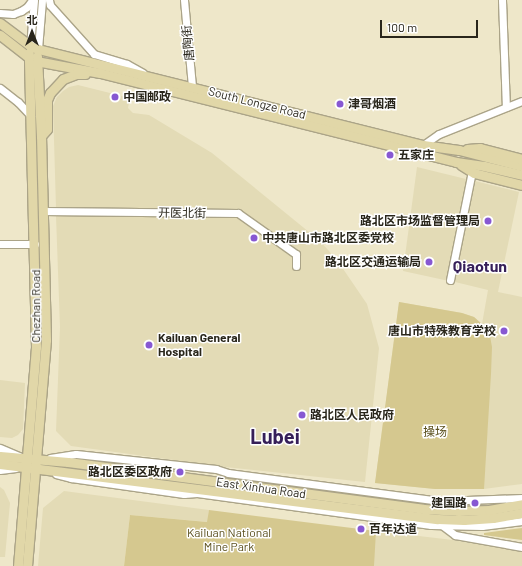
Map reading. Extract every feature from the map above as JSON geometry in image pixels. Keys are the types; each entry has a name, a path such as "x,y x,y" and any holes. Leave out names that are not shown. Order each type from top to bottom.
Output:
{"main road":[{"name":"South Longze Road","path":"0,23 34,47 423,145 459,150 522,166"},
{"name":"South Longze Road","path":"0,35 32,59 100,73 456,162 484,166 522,175"},
{"name":"Chezhan Road","path":"27,566 36,347 35,244 31,116 32,59 34,47"},
{"name":"Chezhan Road","path":"18,566 46,340 41,136 32,59"},
{"path":"41,136 48,129 47,100 56,85 69,75 100,73"},
{"path":"459,150 480,148 522,158"},
{"path":"456,162 472,171 522,185"},
{"name":"East Xinhua Road","path":"0,456 31,463 438,519 464,520 493,518 522,513"},
{"name":"East Xinhua Road","path":"0,464 68,462 423,510 489,510 522,504"}],"street":[{"path":"0,13 13,14 21,11 33,0"},
{"path":"33,0 34,47"},
{"path":"34,47 42,0"},
{"path":"49,0 50,5 94,54 127,64 149,76"},
{"name":"唐陶街","path":"184,0 192,87"},
{"path":"502,0 506,107"},
{"path":"0,88 18,102 31,116"},
{"path":"423,145 439,134 522,101"},
{"path":"450,280 472,171"},
{"name":"开医北街","path":"43,211 238,214 296,254 296,266"},
{"path":"0,244 35,244"},
{"path":"0,448 31,463 71,478 184,494 197,493 444,527 482,526 522,521"},
{"path":"0,470 76,454 216,469 228,473 440,501 522,498"},
{"path":"438,519 444,527 455,535 522,547"}],"shaded area":[{"path":"78,85 130,98 128,108 133,113 149,115 212,153 320,241 337,260 367,304 379,348 365,482 225,467 71,446 56,431 60,327 56,216 236,216 299,260 301,253 238,211 56,208 53,106 57,97 63,91 69,87"},
{"path":"417,167 470,180 449,281 403,271"},
{"name":"操场","path":"471,180 519,192 498,292 522,297 522,484 484,489 435,489 375,483 399,302 462,313 474,317 482,324 488,290 451,281"},
{"path":"0,380 25,383 23,429 18,435 12,438 0,437"},
{"path":"0,487 4,490 10,503 5,557 0,557"},
{"path":"64,491 209,510 208,522 130,515 124,566 38,566 43,508"},
{"path":"376,531 453,540 522,552 522,566 351,566 373,556"}],"green space":[{"name":"操场","path":"399,302 462,313 474,317 484,326 490,336 492,347 491,374 484,489 435,489 375,483"},
{"name":"Kailuan National Mine Park","path":"209,510 376,531 374,566 124,566 130,515 207,522"},
{"path":"522,528 522,540 484,535 484,533"}],"place":[{"name":"中国邮政","path":"115,97"},
{"name":"津哥烟酒","path":"340,104"},
{"name":"五家庄","path":"390,155"},
{"name":"路北区市场监督管理局","path":"488,221"},
{"name":"中共唐山市路北区委党校","path":"254,238"},
{"name":"路北区交通运输局","path":"429,262"},
{"name":"唐山市特殊教育学校","path":"504,331"},
{"name":"Kailuan General Hospital","path":"149,345"},
{"name":"路北区人民政府","path":"302,415"},
{"name":"路北区委区政府","path":"180,472"},
{"name":"建国路","path":"475,503"},
{"name":"百年达道","path":"361,529"}],"district":[{"name":"Qiaotun","path":"480,266"},
{"name":"Lubei","path":"275,436"}]}
